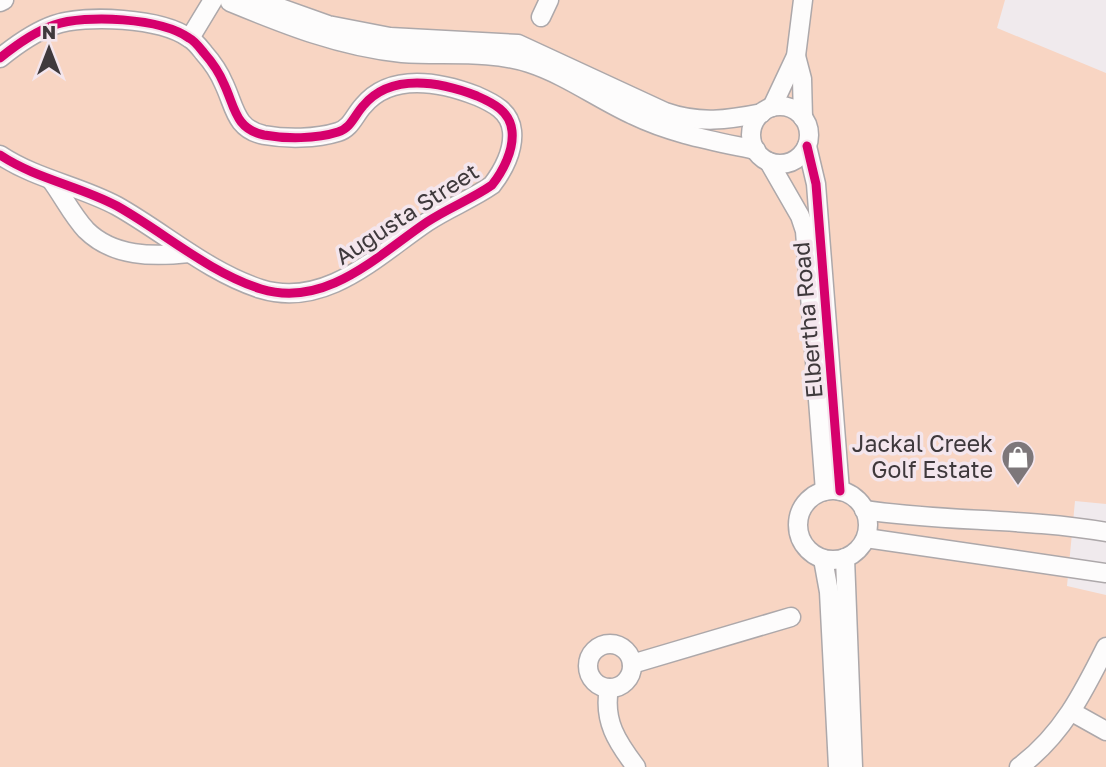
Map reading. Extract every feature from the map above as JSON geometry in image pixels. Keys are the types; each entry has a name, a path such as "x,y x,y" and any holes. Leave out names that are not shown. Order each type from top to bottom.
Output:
{"street":[{"path":"190,38 222,0 334,41 402,53 496,57 528,63 653,124 787,163 795,160 807,146 809,136 803,118 802,79 796,56"},
{"path":"258,0 328,25 390,37 518,44 665,112 689,119 722,120 789,108 803,118"},
{"path":"541,17 550,0"},
{"path":"762,156 752,143 753,126 767,110 796,56 803,0"},
{"name":"Augusta Street","path":"0,58 20,42 51,26 83,19 146,23 190,38 221,76 239,122 262,134 320,136 336,133 349,126 360,108 373,96 400,85 430,82 490,102 506,114 512,132 509,155 492,185 429,221 383,256 329,286 309,292 275,292 259,288 189,253 117,206 18,166 0,155"},
{"name":"Elbertha Road","path":"807,146 817,193 833,491"},
{"name":"Elbertha Road","path":"762,156 800,216 805,231 833,491"},
{"name":"Augusta Street","path":"51,180 84,228 113,248 148,255 189,253"},
{"path":"833,491 858,500 864,510 868,528 861,546 845,558 824,559 805,546 799,536 798,524 800,513 814,495 833,491"},
{"path":"864,510 1072,526 1106,533"},
{"path":"866,537 1106,573"},
{"path":"845,558 853,767"},
{"path":"824,559 832,632 838,767"},
{"path":"632,664 790,617"},
{"path":"618,646 625,650 632,664 632,671 624,684 610,688 595,681 590,674 590,658 601,647 618,646"},
{"path":"1019,767 1031,758 1072,712 1106,647"},
{"path":"610,688 607,700 609,724 620,746 636,767"},
{"path":"1072,712 1106,730"}],"shaded area":[{"name":"Jackal Creek Golf Estate","path":"0,0 1005,0 997,28 1106,73 1106,504 1075,501 1067,586 1106,595 1106,767 0,767"}],"cycle path":[{"path":"0,58 39,31 54,25 103,19 142,22 176,31 191,39 218,71 237,116 247,128 264,135 291,138 338,132 349,125 374,95 402,84 417,83 463,91 495,105 508,118 512,131 507,160 492,185 427,222 350,275 307,292 285,293 242,282 223,273 117,206 28,170 0,155"},
{"path":"807,146 816,184 840,491"}],"place":[{"name":"Jackal Creek Golf Estate","path":"1018,487"}]}
